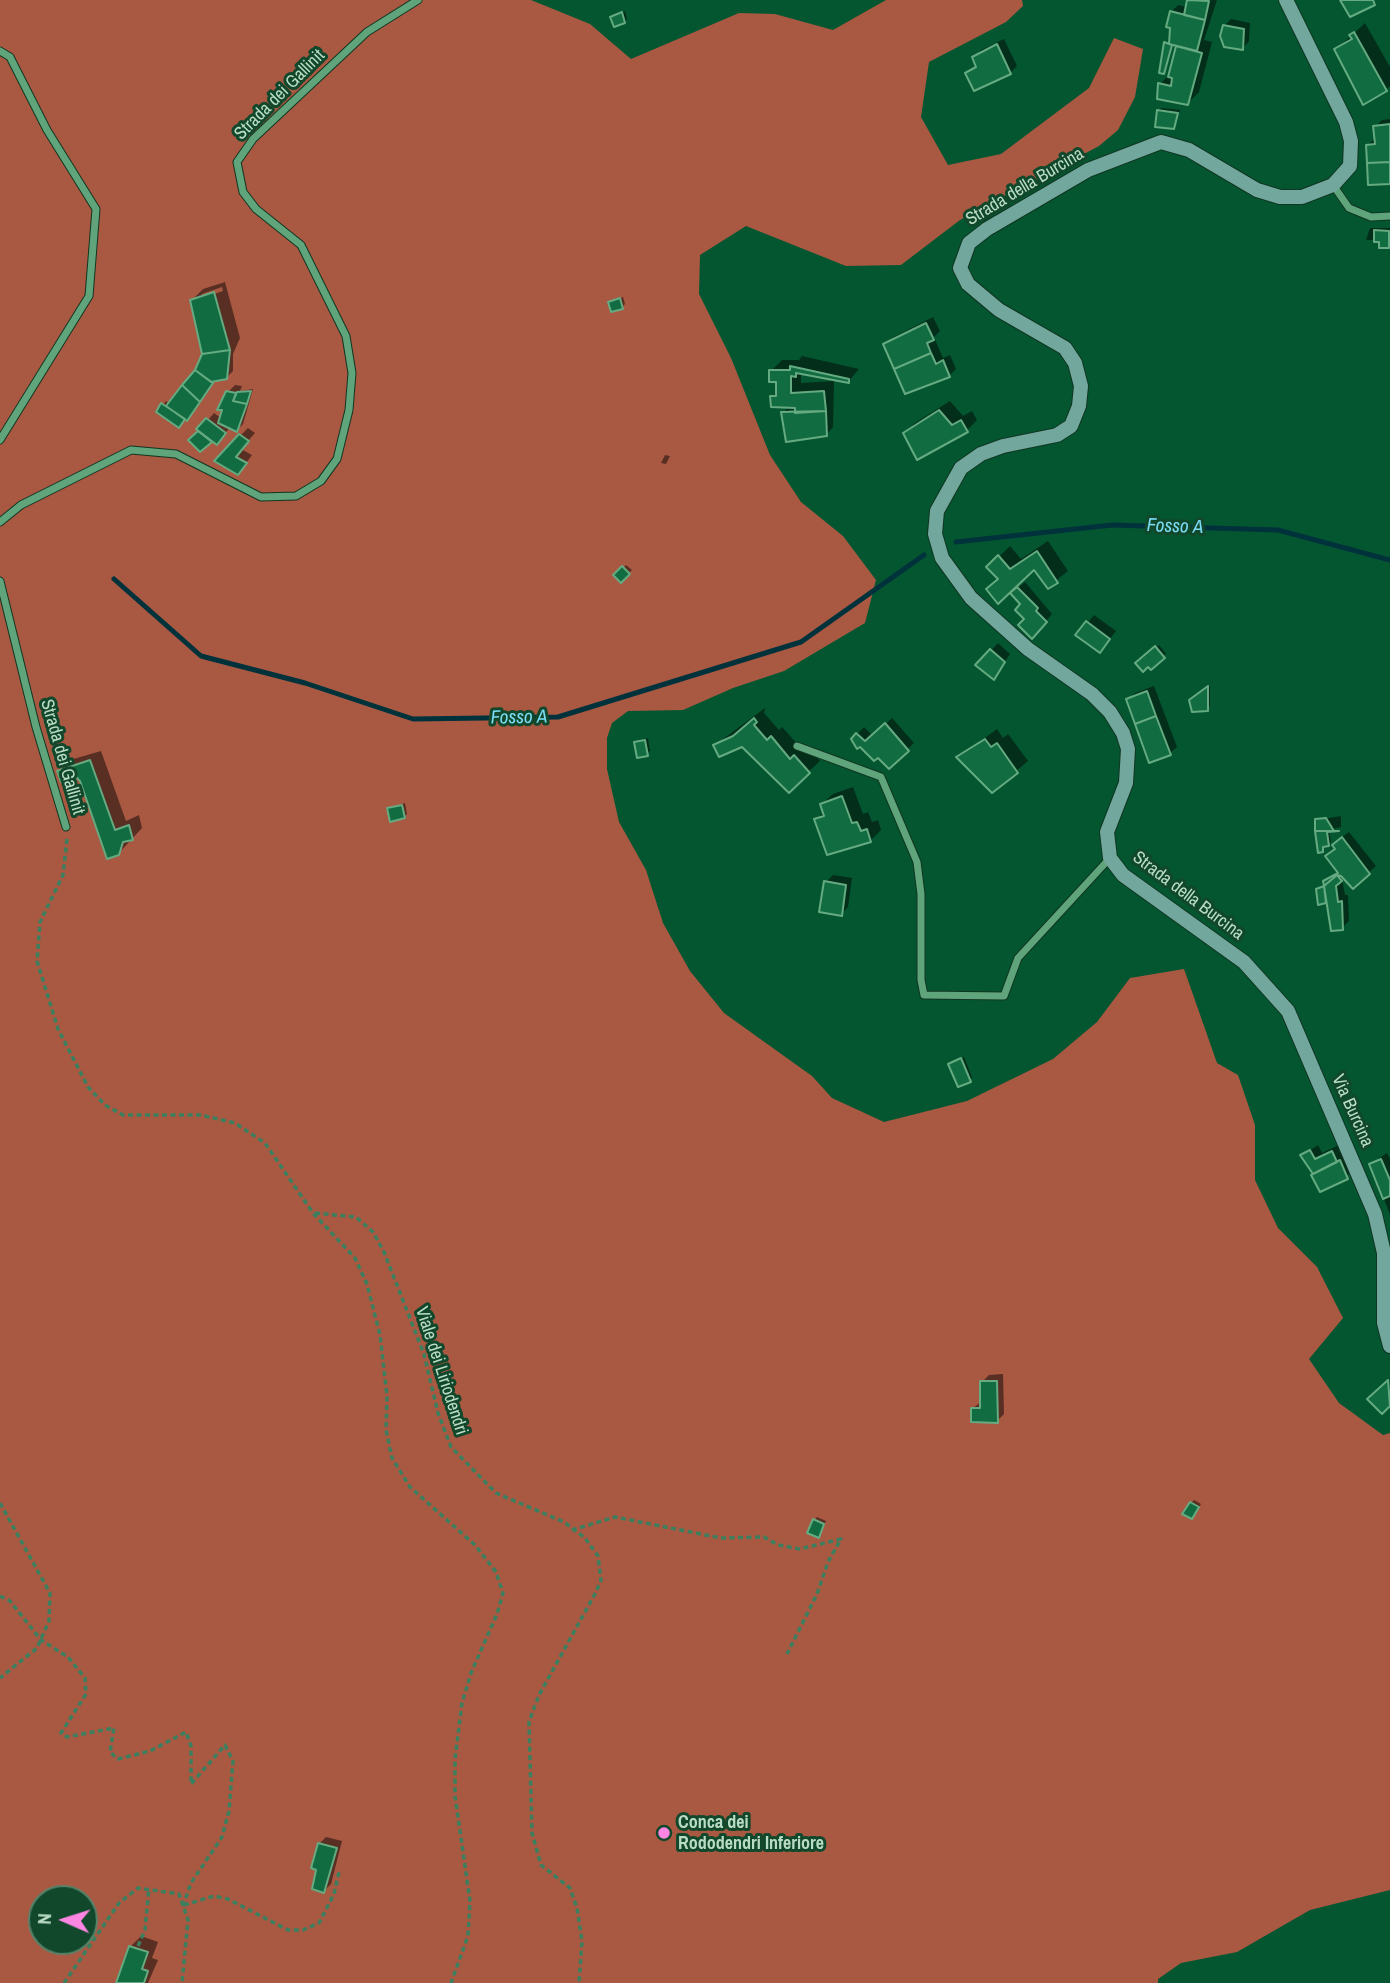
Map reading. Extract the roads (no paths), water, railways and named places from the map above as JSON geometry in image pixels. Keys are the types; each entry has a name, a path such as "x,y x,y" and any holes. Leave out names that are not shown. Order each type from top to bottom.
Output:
{"street":[{"name":"Strada dei Gallinit","path":"0,522 21,505 131,450 176,454 261,497 296,496 321,481 337,459 349,410 352,373 346,336 301,245 256,209 243,192 237,163 253,139 367,32 418,0"},
{"path":"1286,0 1335,95 1351,141 1350,166 1333,185 1349,208 1371,217 1390,216"},
{"path":"0,51 10,57 47,130 96,209 89,296 0,440"},
{"name":"Strada della Burcina","path":"1265,984 1244,962 1123,875 1110,859 1107,832 1126,783 1128,749 1123,733 1110,712 1092,694 1028,649 971,598 942,558 935,534 937,511 961,468 981,454 1003,446 1057,435 1072,426 1079,406 1081,386 1075,363 1065,348 999,310 974,289 960,268 969,243 987,229 1088,170 1161,142 1189,150 1257,190 1280,197 1302,197 1333,185"},
{"name":"Strada dei Gallinit","path":"0,581 36,727 66,827"},
{"path":"797,746 881,777 917,862 922,894 921,980 924,995 1004,996 1018,958 1110,859"},
{"name":"Via Burcina","path":"1265,984 1288,1012 1375,1214 1384,1253 1384,1323 1390,1346"}],"waterway":[{"name":"Fosso A","path":"956,542 1112,525 1278,530 1390,560"},
{"name":"Fosso A","path":"114,579 201,656 305,683 413,719 558,717 801,642 924,555"}],"place":[{"name":"Conca dei Rododendri Inferiore","path":"664,1833"}]}
